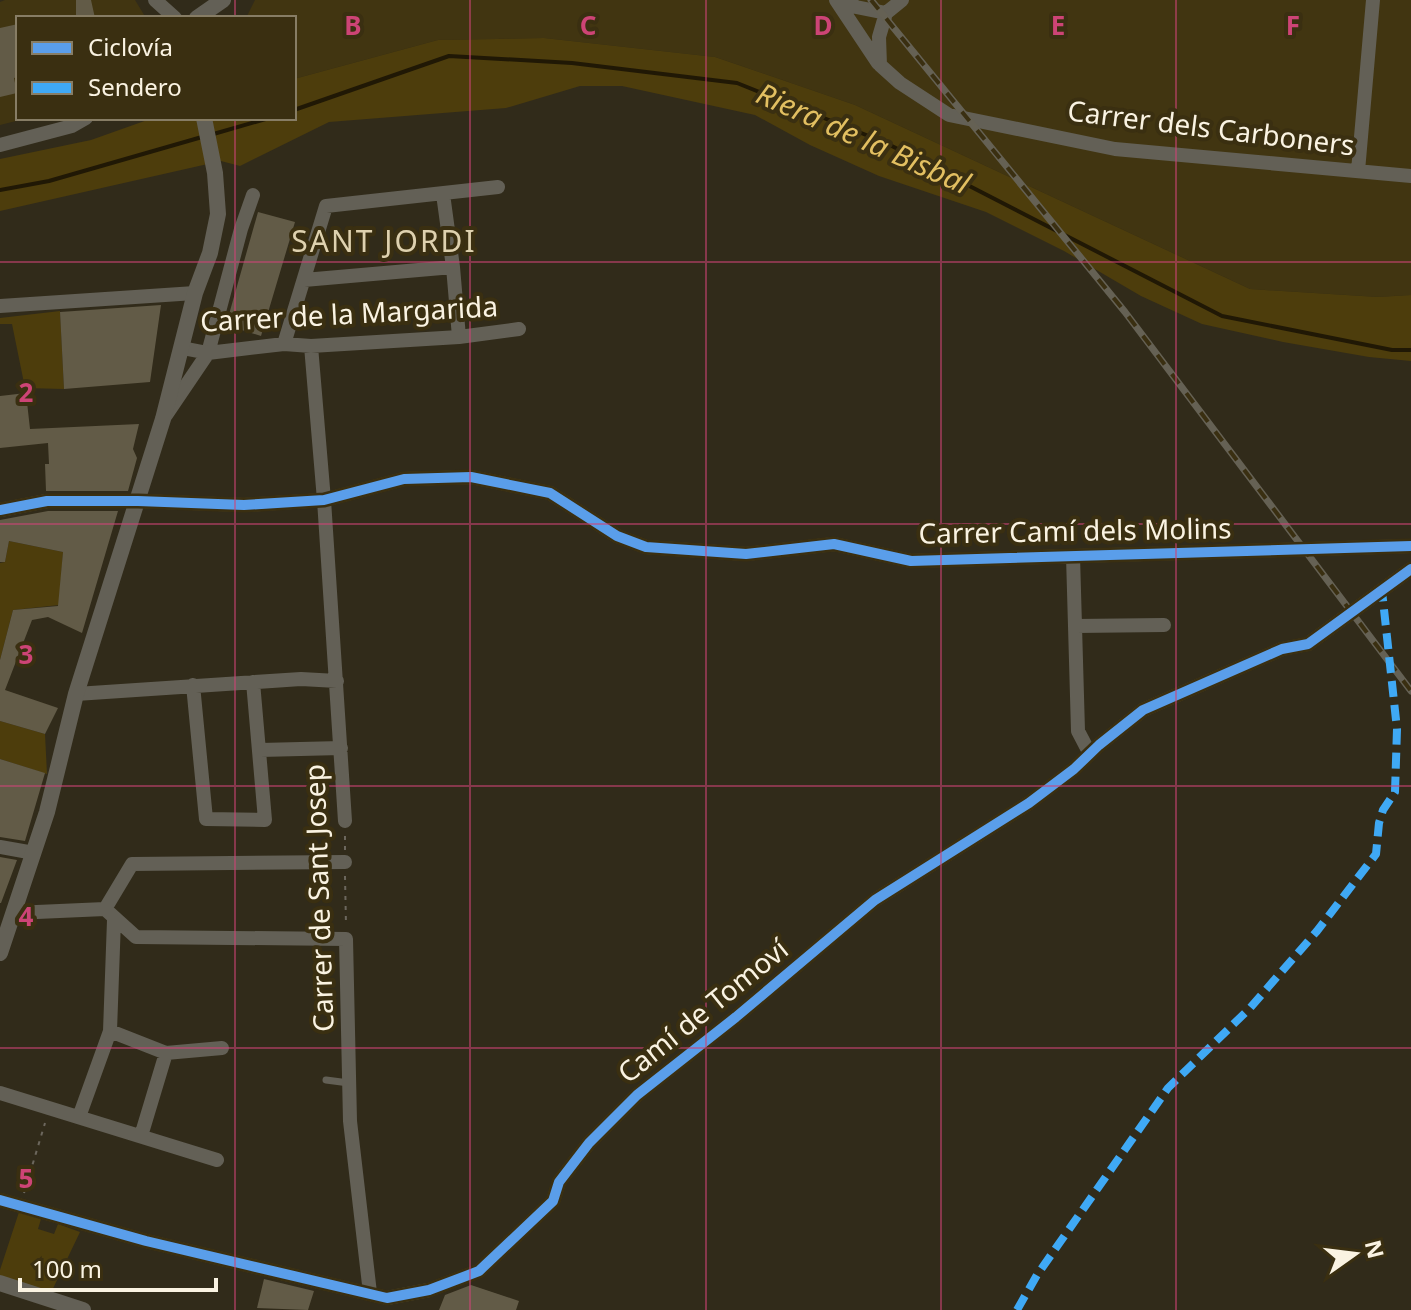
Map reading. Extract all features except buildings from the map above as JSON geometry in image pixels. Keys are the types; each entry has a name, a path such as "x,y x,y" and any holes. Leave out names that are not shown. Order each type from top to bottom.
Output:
{"street":[{"path":"155,0 173,16"},
{"path":"200,16 225,0"},
{"name":"Carrer dels Carboners","path":"836,0 880,65 900,83 949,115 1115,149 1411,176"},
{"path":"845,0 856,7 886,13"},
{"path":"880,65 879,37 886,13 902,0"},
{"path":"1358,171 1373,0"},
{"path":"0,145 72,126 82,120"},
{"path":"1,948 34,853 76,694 138,501 195,293 210,253 218,214 215,173 204,120"},
{"path":"284,344 326,206 498,187"},
{"path":"443,194 459,337"},
{"path":"162,421 208,353 253,195"},
{"path":"304,280 453,267"},
{"path":"0,306 195,293"},
{"name":"Carrer de la Margarida","path":"182,348 208,353 284,344 311,346 459,337 519,329"},
{"name":"Carrer de Sant Josep","path":"311,346 345,821"},
{"name":"Carrer Camí dels Molins","path":"0,510 47,501 244,505 324,500 404,479 471,477 550,493 617,536 646,547 746,554 834,544 911,561 1411,546"},
{"path":"1073,556 1078,731 1090,754"},
{"name":"Camí de Tomoví","path":"0,1200 376,1300 429,1290 479,1271 553,1201 559,1182 589,1143 637,1095 736,1017 875,900 1029,803 1143,710 1282,649 1308,644 1411,569"},
{"path":"1076,626 1164,625"},
{"path":"76,694 301,679 337,681"},
{"path":"193,685 206,819 265,820 253,682"},
{"path":"260,750 341,748"},
{"path":"0,847 34,853"},
{"path":"79,1117 110,1031 110,914 132,864 345,862"},
{"path":"14,913 110,914 136,937 346,939"},
{"name":"Carrer de Sant Josep","path":"346,939 350,1121 376,1300"},
{"path":"110,1031 166,1053 222,1048"},
{"path":"141,1136 166,1053"},
{"path":"0,1093 217,1160"},
{"path":"0,1283 44,1305 83,1310"}],"lane":[{"path":"326,1080 351,1083"}],"path":[{"path":"21,1206 49,1110"}],"shaded area":[{"path":"135,0 145,16 16,16 16,120 20,120 0,125 0,2"},
{"path":"255,0 1411,0 1411,295 1378,297 1250,289 855,105 715,57 544,38 438,40 296,78 296,16 247,16"},
{"path":"544,38 715,57 855,105 1250,289 1378,297 1411,295 1411,361 1283,342 1202,324 1141,296 1064,251 986,212 879,176 810,145 755,115 622,86 580,86 506,108 329,122 240,166 221,161 0,211 0,159 91,140 147,120 296,120 296,78 438,40"},
{"path":"60,311 64,389 25,388 12,324 0,324 0,318"},
{"path":"9,541 63,552 59,605 13,610 0,660 0,563 5,562"},
{"path":"0,721 45,734 47,774 0,759"},
{"path":"19,1212 41,1219 38,1229 54,1234 58,1224 80,1232 48,1299 0,1288 0,1270"}],"waterway":[{"name":"Riera de la Bisbal","path":"296,109 449,56 572,63 737,83 886,143 1222,316 1392,350 1411,350"},
{"name":"Riera de la Bisbal","path":"210,135 262,120"},
{"name":"Riera de la Bisbal","path":"0,190 49,181 202,137"}],"railway":[{"path":"871,0 1125,312 1411,691"}],"marked path":[{"path":"1017,1310 1037,1275 1168,1088 1250,1008 1317,931 1376,854 1379,823 1383,810 1395,792 1397,729 1382,591"}],"cycle path":[{"path":"0,510 47,501 244,505 324,500 404,479 471,477 550,493 617,536 646,547 746,554 834,544 911,561 1411,546"},
{"path":"0,1200 146,1241 387,1298 429,1290 479,1271 553,1201 559,1182 589,1143 637,1095 736,1017 875,900 1029,803 1143,710 1282,649 1308,644 1411,569"}],"district":[{"name":"SANT JORDI","path":"384,242"}]}
